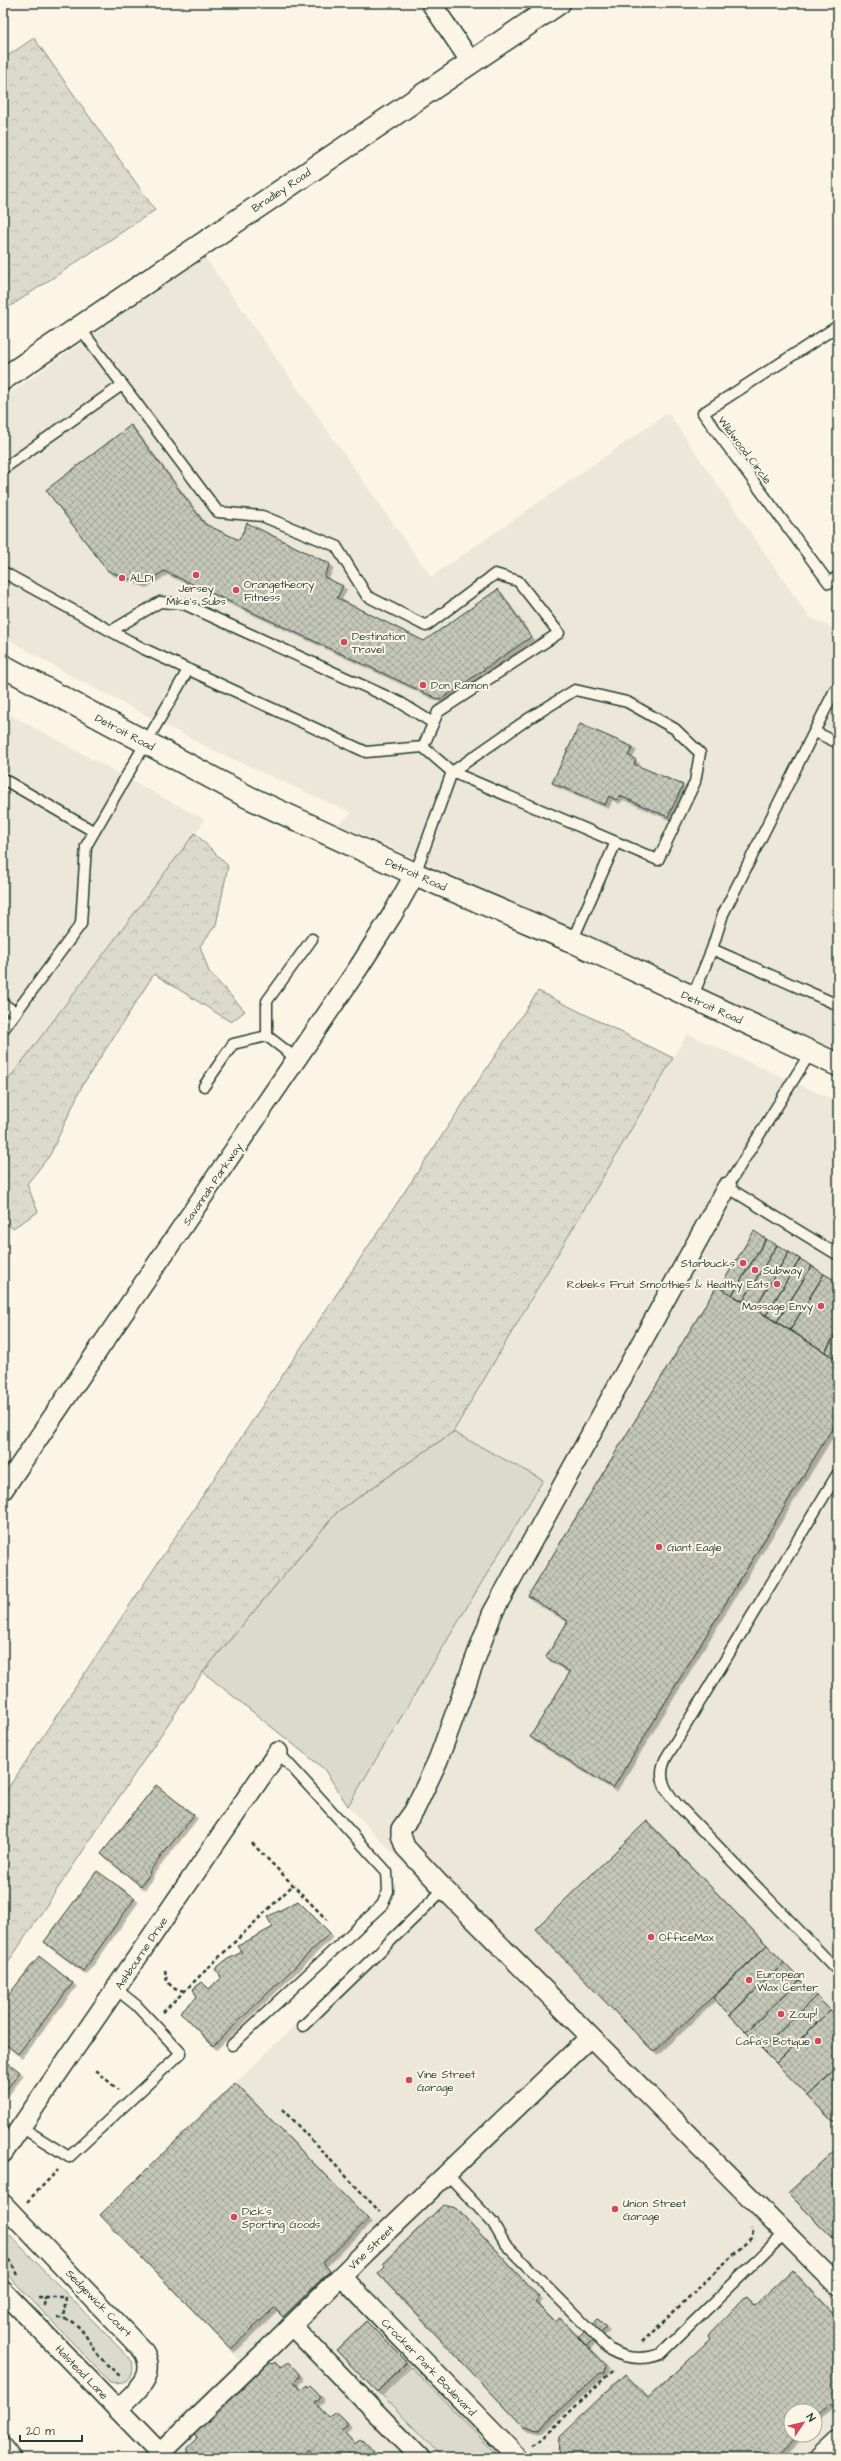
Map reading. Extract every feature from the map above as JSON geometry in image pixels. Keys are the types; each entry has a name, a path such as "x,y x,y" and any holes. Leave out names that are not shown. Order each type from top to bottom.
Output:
{"main road":[{"name":"Bradley Road","path":"3,379 559,3"},
{"name":"Detroit Road","path":"3,666 248,797 415,874 572,941 838,1065"},
{"path":"821,2458 838,2442"}],"street":[{"path":"431,3 471,62"},
{"name":"Savannah Parkway","path":"3,1490 297,1059 392,915 415,874"},
{"path":"727,1187 492,1614 438,1760 414,1811 401,1829 402,1841 405,1847 444,1889 838,2286"},
{"name":"Ashbourne Drive","path":"3,2153 278,1752"},
{"name":"Vine Street","path":"157,2456 292,2326 341,2276 448,2175 590,2037"},
{"name":"Sedgewick Court","path":"3,2204 144,2352 149,2363 147,2380 118,2409"},
{"name":"Crocker Park Boulevard","path":"341,2276 518,2458"},
{"name":"Halstead Lane","path":"3,2291 118,2409 157,2456"},
{"path":"292,2326 420,2458"}],"lane":[{"name":"Wildwood Circle","path":"838,326 703,413 829,583 838,576"},
{"path":"80,328 218,512 262,516 336,546 367,596 426,626 495,574 518,581 559,633 438,712 423,747"},
{"path":"3,470 122,384"},
{"path":"3,572 111,631 188,670 366,752 423,747 452,772 658,860 695,782 700,753 675,729 627,702 575,690 528,719 452,772 415,874"},
{"path":"111,631 160,602 184,604 401,703 434,723"},
{"path":"3,1030 81,924 86,846 93,831 147,744 188,670"},
{"path":"692,998 712,949 722,914 838,688"},
{"path":"815,732 838,743"},
{"path":"3,779 93,831"},
{"path":"572,941 616,842"},
{"path":"266,1036 267,1001 312,939"},
{"path":"712,949 838,1005"},
{"path":"3,1004 15,1012"},
{"path":"266,1036 297,1059"},
{"path":"204,1086 233,1044 266,1036"},
{"path":"810,1053 727,1187 838,1255"},
{"path":"838,1473 666,1758 662,1777 664,1788 676,1804 838,1971"},
{"path":"232,2045 382,1905 388,1892 387,1872 278,1752"},
{"path":"303,2026 444,1889"},
{"path":"21,2127 69,2158 181,2053 136,2005 116,1989"},
{"path":"448,2175 493,2223 505,2244 610,2350 630,2357 656,2356 665,2351 785,2233"},
{"path":"3,2441 16,2458"}],"path":[{"path":"252,1843 327,1920"},
{"path":"160,2015 293,1885"},
{"path":"165,1970 167,1982 175,1989 184,1991"},
{"path":"96,2070 130,2101"},
{"path":"282,2109 381,2214"},
{"path":"27,2203 58,2170"},
{"path":"637,2342 642,2342 751,2238 753,2232 747,2221"},
{"path":"3,2243 7,2239"},
{"path":"3,2255 11,2262 20,2280"},
{"path":"33,2294 38,2297 66,2297 63,2318"},
{"path":"49,2318 63,2318 80,2327 99,2356 120,2376"},
{"path":"532,2445 538,2442 612,2370"},
{"path":"116,2380 124,2372"}],"shaded area":[{"path":"204,256 431,577 668,413 809,617 838,631 838,1051 339,824 352,813 211,749 73,677 3,636 3,398"},
{"path":"3,711 205,820 3,1087"},
{"path":"687,1034 838,1102 838,2458 146,2458 141,2453 239,2360 100,2215 431,1893 348,1806 543,1480 453,1432"}],"green space":[{"path":"34,38 155,210 3,311 3,59"},
{"path":"195,833 228,866 216,925 200,946 209,972 245,1011 231,1022 154,974 82,1086 50,1155 27,1184 38,1212 13,1228 3,1223 3,1087"},
{"path":"538,991 673,1058 453,1432 337,1512 203,1672 3,1970 3,1796"},
{"path":"453,1432 543,1480 348,1806 324,1769 203,1672 337,1512"},
{"path":"3,2228 132,2361 132,2372 128,2379 116,2383 110,2382 3,2270"},
{"path":"411,2367 498,2456 496,2458 443,2458 382,2395"}],"building":[{"path":"131,425 205,524 239,540 247,523 330,564 324,577 343,586 337,598 424,641 498,589 531,637 440,700 164,571 143,584 108,571 46,490"},
{"path":"580,724 633,747 628,755 636,760 634,764 683,785 668,817 620,796 616,800 609,796 605,805 552,783"},
{"name":"Starbucks","path":"754,1231 766,1239 732,1295 720,1287"},
{"name":"Subway","path":"766,1239 777,1245 743,1301 732,1295"},
{"path":"777,1245 789,1252 755,1308 743,1301"},
{"name":"Robeks Fruit Smoothies & Healthy Eats","path":"789,1252 800,1259 766,1315 755,1308"},
{"path":"800,1259 812,1266 777,1322 766,1315"},
{"path":"812,1266 824,1274 790,1330 777,1322"},
{"name":"Massage Envy","path":"824,1274 838,1282 838,1330 825,1352 790,1330"},
{"name":"Giant Eagle","path":"717,1286 838,1360 838,1419 613,1788 530,1737 570,1672 546,1657 568,1621 528,1596"},
{"path":"838,1330 838,1360 825,1352"},
{"path":"156,1785 194,1815 149,1872 150,1874 141,1886 101,1854"},
{"name":"OfficeMax","path":"647,1821 767,1945 654,2052 535,1929"},
{"path":"97,1871 135,1898 83,1971 44,1942"},
{"path":"298,1901 330,1933 213,2046 180,2012 197,1997 193,1989 202,1982 209,1989 221,1977 215,1969 226,1960 242,1952 238,1946 273,1927 267,1917"},
{"name":"European Wax Center","path":"767,1945 784,1963 730,2015 713,1998"},
{"path":"39,1956 73,1983 18,2054 3,2042 3,2002"},
{"path":"784,1963 800,1980 746,2032 730,2015"},
{"name":"Zoup!","path":"800,1980 816,1996 762,2049 746,2032"},
{"path":"816,1996 830,2010 776,2063 762,2049"},
{"name":"Cafa's Botique","path":"830,2010 838,2018 838,2067 808,2096 776,2063"},
{"path":"3,2059 20,2072 3,2094"},
{"path":"838,2067 838,2117 833,2122 808,2096"},
{"name":"Dick's Sporting Goods","path":"235,2083 368,2219 323,2263 330,2271 283,2317 274,2308 231,2349 100,2215"},
{"path":"838,2147 838,2243 788,2193"},
{"path":"443,2205 456,2208 539,2297 535,2302 555,2322 560,2318 605,2365 604,2373 600,2373 540,2429 524,2427 378,2274 385,2267 382,2264"},
{"path":"792,2270 838,2318 838,2401 832,2406 830,2404 823,2411 823,2403 783,2403 783,2443 791,2443 775,2458 558,2458 559,2437 625,2374 648,2398 710,2339 708,2336 746,2296 755,2305"},
{"path":"598,2319 606,2327 586,2346 578,2338"},
{"path":"366,2321 407,2362 377,2392 336,2350"},
{"path":"267,2362 273,2364 275,2362 280,2368 286,2363 289,2363 299,2374 299,2377 294,2382 301,2390 307,2385 308,2387 310,2385 320,2395 320,2399 315,2403 329,2418 334,2413 337,2413 347,2423 347,2426 342,2431 355,2445 360,2440 362,2442 364,2440 373,2450 374,2454 369,2458 316,2458 308,2449 302,2455 299,2452 292,2458 187,2458 187,2448 197,2438 194,2435"}],"place":[{"name":"Jersey Mike's Subs","path":"196,575"},
{"name":"ALDI","path":"122,578"},
{"name":"Orangetheory Fitness","path":"236,590"},
{"name":"Destination Travel","path":"344,642"},
{"name":"Don Ramon","path":"423,685"},
{"name":"Starbucks","path":"743,1263"},
{"name":"Subway","path":"755,1270"},
{"name":"Robeks Fruit Smoothies & Healthy Eats","path":"777,1284"},
{"name":"Massage Envy","path":"821,1306"},
{"name":"Giant Eagle","path":"659,1547"},
{"name":"OfficeMax","path":"651,1937"},
{"name":"European Wax Center","path":"749,1980"},
{"name":"Zoup!","path":"781,2014"},
{"name":"Cafa's Botique","path":"818,2041"},
{"name":"Vine Street Garage","path":"409,2080"},
{"name":"Union Street Garage","path":"615,2209"},
{"name":"Dick's Sporting Goods","path":"234,2217"}]}
